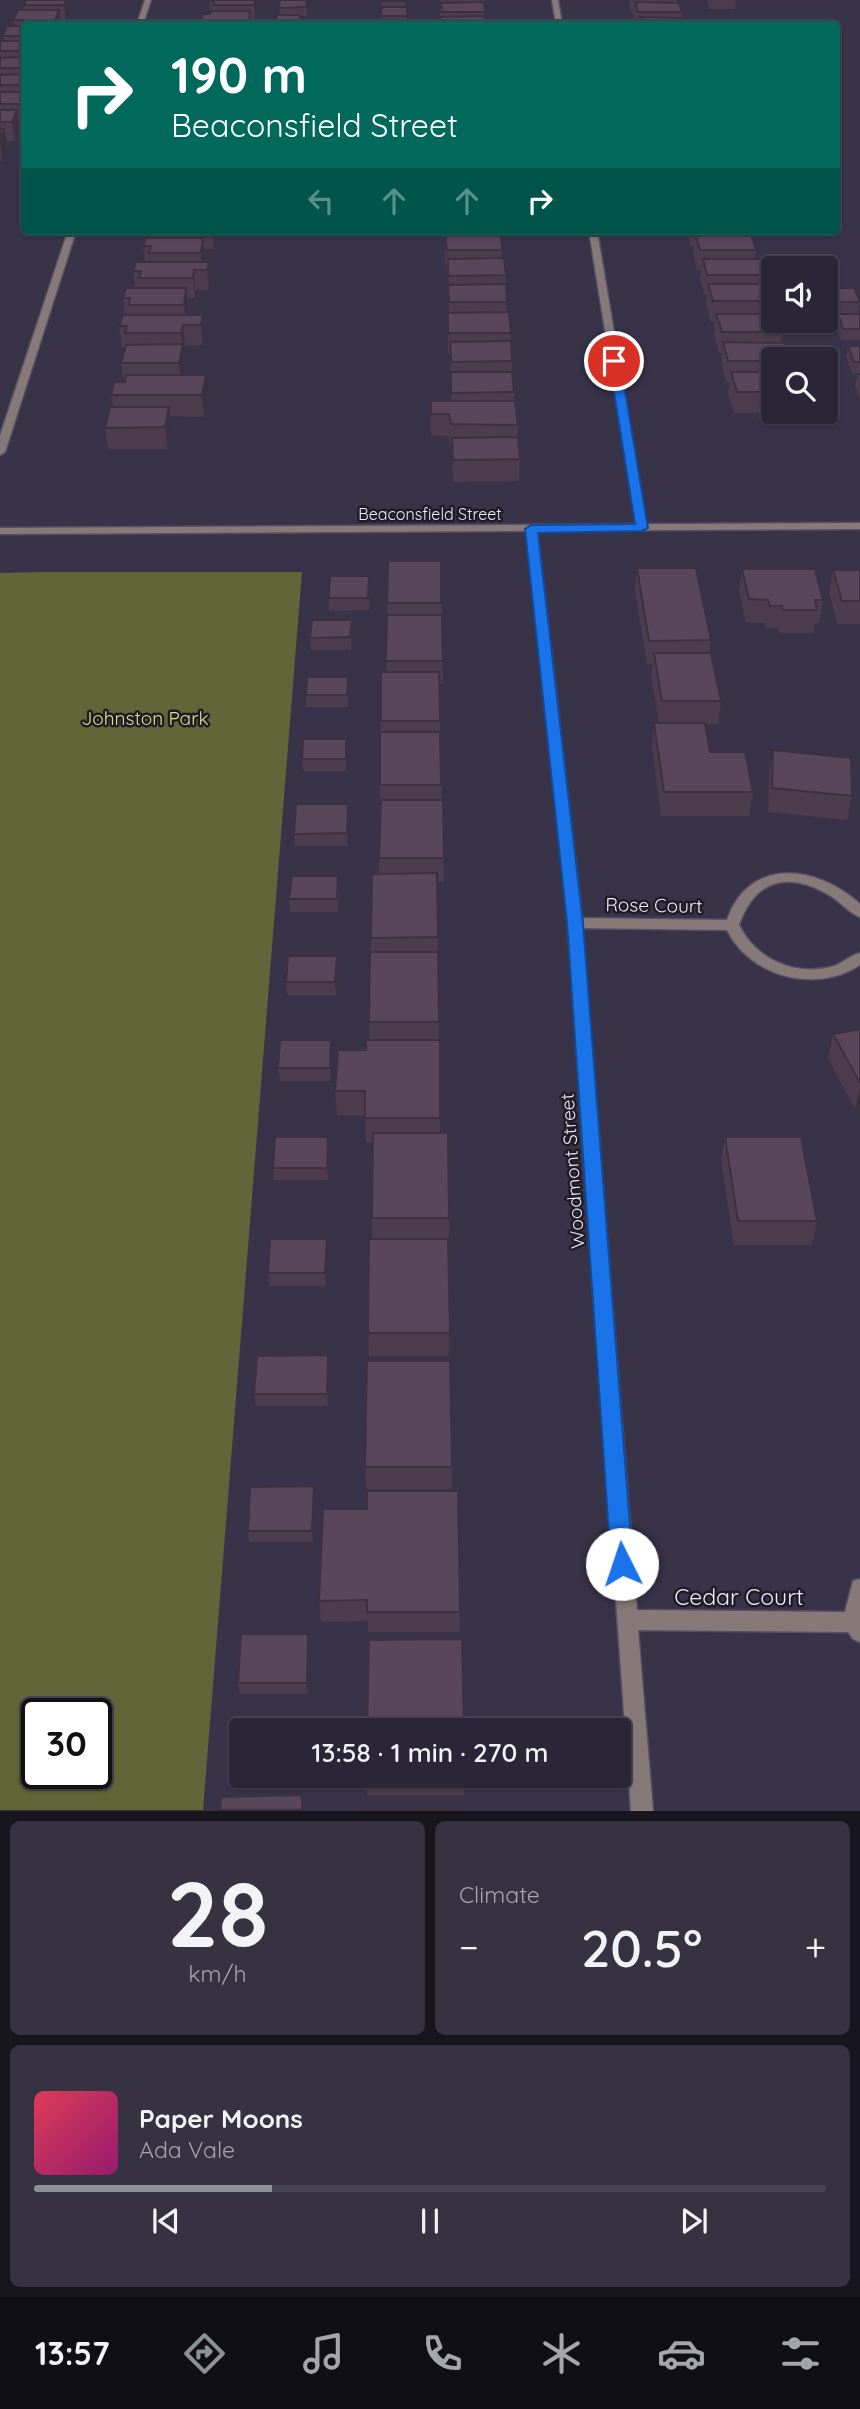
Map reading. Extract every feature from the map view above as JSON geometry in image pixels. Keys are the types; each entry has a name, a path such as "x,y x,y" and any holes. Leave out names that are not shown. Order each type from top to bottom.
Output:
{"street":[{"path":"140,21 148,0"},
{"path":"555,0 558,21"},
{"path":"0,452 71,235"},
{"path":"594,235 642,528"},
{"name":"Beaconsfield Street","path":"0,531 860,526"},
{"name":"Woodmont Street","path":"531,529 575,923 642,1811"},
{"path":"860,912 838,892 813,881 784,878 763,883 743,898 732,925 743,945 762,961 790,972 820,975 852,965 860,958"},
{"name":"Rose Court","path":"575,923 732,925"},
{"name":"Cedar Court","path":"626,1620 856,1627 860,1588"}],"green space":[{"name":"Johnston Park","path":"302,572 203,1810 0,1810 0,573"}],"building":[{"path":"26,0 66,0 64,5 24,5"},
{"path":"209,0 255,0 254,5 214,5 214,1"},
{"path":"280,0 307,0 306,7 279,8"},
{"path":"484,2 485,12 442,12 441,3"},
{"path":"635,2 679,3 682,12 638,12"},
{"path":"382,7 407,7 407,16 381,16"},
{"path":"18,10 59,10 55,20 13,20"},
{"path":"211,11 250,11 249,20 201,20 203,14 210,14"},
{"path":"277,15 300,15 299,21 276,21"},
{"path":"484,16 485,21 441,21 440,17"},
{"path":"640,17 685,18 686,21 641,21"},
{"path":"7,26 21,26 21,36 3,36"},
{"path":"0,41 21,41 21,51 0,51"},
{"path":"21,57 21,68 0,68 0,58"},
{"path":"21,74 21,85 0,85 0,75"},
{"path":"0,92 21,92 21,104 0,104"},
{"path":"0,110 17,110 12,122 0,122"},
{"path":"445,235 501,235 502,250 447,250"},
{"path":"695,235 751,235 756,250 700,250"},
{"path":"146,238 203,238 201,253 149,253 151,246 143,246"},
{"path":"504,258 506,275 448,276 448,259"},
{"path":"703,259 760,259 761,262 761,275 707,275"},
{"path":"136,262 209,262 207,270 194,270 193,278 139,278 141,271 133,271"},
{"path":"506,284 507,302 449,302 448,285"},
{"path":"708,284 761,284 761,301 713,301"},
{"path":"126,288 186,288 184,305 129,305 130,298 123,298"},
{"path":"838,288 854,288 860,302 838,302"},
{"path":"509,312 511,333 448,333 448,313"},
{"path":"716,314 761,314 761,332 722,332"},
{"path":"838,314 860,314 860,329 843,329"},
{"path":"123,315 203,315 201,325 183,325 181,333 125,333 127,326 119,326"},
{"path":"511,341 512,361 451,362 450,342"},
{"path":"723,342 785,343 786,347 761,347 761,361 728,361"},
{"path":"183,344 179,363 121,363 126,345"},
{"path":"848,346 860,346 860,362 854,362"},
{"path":"451,372 512,372 514,392 451,393"},
{"path":"731,372 761,372 761,392 737,392"},
{"path":"126,375 206,375 202,395 111,395 114,382 125,382"},
{"path":"431,401 515,401 518,425 451,424 449,414 431,414"},
{"path":"110,407 169,407 165,427 105,428"},
{"path":"518,437 520,459 453,460 452,438"},
{"path":"388,561 441,561 441,603 387,603"},
{"path":"637,568 696,568 711,640 649,641"},
{"path":"742,569 815,569 823,600 815,600 817,610 783,610 782,606 770,606 768,600 749,599"},
{"path":"833,570 860,570 860,601 842,601"},
{"path":"330,576 369,576 368,598 329,598"},
{"path":"387,615 442,615 443,661 386,661"},
{"path":"312,620 352,620 350,637 310,638"},
{"path":"654,653 711,653 721,701 662,701"},
{"path":"381,672 439,672 440,721 381,721"},
{"path":"307,677 348,677 347,695 306,695"},
{"path":"654,723 705,723 710,752 745,752 753,792 664,792"},
{"path":"380,732 440,732 441,785 380,785"},
{"path":"303,739 346,739 346,759 302,759"},
{"path":"773,750 851,758 852,796 772,788"},
{"path":"381,800 443,800 444,858 379,858"},
{"path":"296,804 348,804 347,833 294,834"},
{"path":"437,873 438,937 371,938 372,874"},
{"path":"292,876 338,876 337,899 289,899"},
{"path":"370,952 438,952 439,1022 369,1022"},
{"path":"288,956 337,956 335,982 286,982"},
{"path":"860,1029 860,1083 833,1034"},
{"path":"280,1040 331,1040 330,1068 278,1068"},
{"path":"366,1040 440,1040 440,1118 365,1118 365,1091 335,1091 338,1050 366,1050"},
{"path":"373,1133 448,1133 449,1218 372,1218"},
{"path":"275,1137 328,1137 327,1168 273,1168"},
{"path":"725,1137 801,1137 817,1221 738,1221"},
{"path":"270,1239 327,1239 325,1273 268,1273"},
{"path":"369,1239 448,1239 450,1333 368,1333"},
{"path":"328,1355 327,1394 254,1394 257,1356"},
{"path":"367,1361 450,1361 452,1467 365,1467"},
{"path":"314,1486 312,1531 248,1531 250,1487"},
{"path":"367,1491 458,1491 460,1612 367,1612 367,1600 319,1601 323,1509 367,1509"},
{"path":"241,1634 308,1634 307,1683 238,1683"},
{"path":"462,1639 464,1718 367,1718 369,1640"},
{"path":"302,1795 302,1810 220,1810 221,1797"},
{"path":"463,1808 463,1810 363,1810"}],"route":[{"path":"614,361 642,528 531,529 575,923 622,1564"}]}
